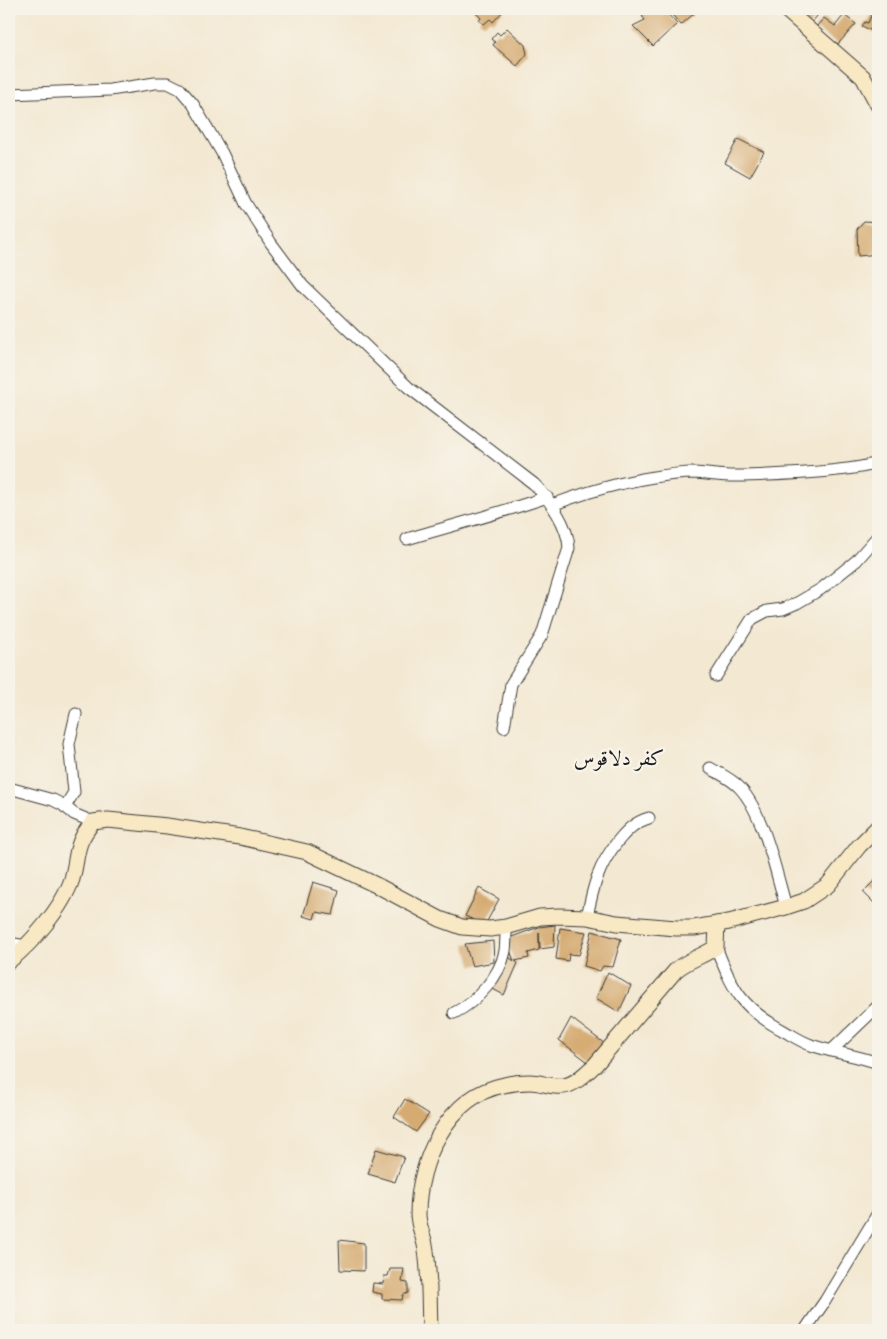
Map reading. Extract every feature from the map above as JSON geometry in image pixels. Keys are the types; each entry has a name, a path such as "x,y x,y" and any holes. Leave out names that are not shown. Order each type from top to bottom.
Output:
{"main road":[{"path":"785,9 875,89 878,104"},
{"path":"9,961 47,921 66,892 71,881 78,844 92,822 108,820 167,826 240,837 307,852 380,887 440,919 462,927 477,929 506,927 540,917 559,916 587,917 617,923 676,928 717,924 786,907 804,901 828,885 859,846 877,830"},
{"path":"430,1330 426,1250 418,1216 418,1202 429,1155 435,1140 460,1108 474,1098 501,1085 530,1082 564,1086 579,1078 601,1057 676,970 690,960 708,953 716,947 717,924"}],"street":[{"path":"9,94 110,90 155,83 168,84 180,89 193,104 222,153 246,204 271,243 303,286 408,387 534,484 550,501 567,536 569,548 542,635 511,684 504,727"},
{"path":"407,539 486,515 639,479 691,473 733,476 780,475 861,468 878,463"},
{"path":"716,676 752,619 767,611 783,609 797,603 821,589 856,561 878,536"},
{"path":"65,807 74,792 69,744 76,714"},
{"path":"710,768 738,786 752,806 768,844 786,907"},
{"path":"9,788 53,800 74,814 92,822"},
{"path":"587,917 592,890 603,862 629,829 640,821 649,818"},
{"path":"454,1014 472,1002 495,974 505,950 506,927"},
{"path":"9,943 25,946"},
{"path":"716,947 732,985 751,1010 764,1020 809,1044 831,1051 859,1056 878,1063"},
{"path":"831,1051 878,1006"},
{"path":"805,1330 825,1301 878,1213"}],"building":[{"path":"472,9 505,9 493,22 490,19 484,24 479,21 481,18"},
{"path":"651,9 663,9 677,24 653,46 633,26 645,20 642,16"},
{"path":"667,9 699,9 681,25"},
{"path":"789,9 821,9 822,10 808,27"},
{"path":"874,9 878,9 878,34 862,26 865,22 868,23"},
{"path":"844,15 856,24 838,44 815,28 824,18 835,26"},
{"path":"507,28 525,45 527,54 517,66 493,45 495,42 491,39 497,32 500,35"},
{"path":"738,139 764,152 750,177 725,163"},
{"path":"864,221 878,222 878,254 858,256 857,229"},
{"path":"878,877 878,907 863,892"},
{"path":"313,882 339,890 333,915 316,912 314,919 303,916"},
{"path":"479,888 499,899 485,925 465,916"},
{"path":"555,925 554,947 540,949 539,932 539,950 528,953 529,958 515,961 518,963 504,995 489,987 506,955 514,961 506,939 539,927"},
{"path":"560,928 586,932 579,955 569,954 568,961 556,959"},
{"path":"592,931 621,939 613,967 603,966 600,971 584,966"},
{"path":"493,941 494,962 472,966 465,944"},
{"path":"608,972 631,986 619,1012 596,998"},
{"path":"571,1018 605,1044 595,1060 591,1058 588,1062 559,1040"},
{"path":"405,1099 429,1114 416,1132 394,1117"},
{"path":"376,1149 404,1157 395,1182 368,1174"},
{"path":"339,1240 364,1243 364,1271 340,1270"},
{"path":"390,1269 404,1269 402,1282 408,1283 408,1293 403,1295 402,1300 382,1299 382,1294 372,1292 373,1283 383,1284 384,1276 388,1276"}],"district":[{"name":"كفر دلاقوس","path":"619,758"}]}
